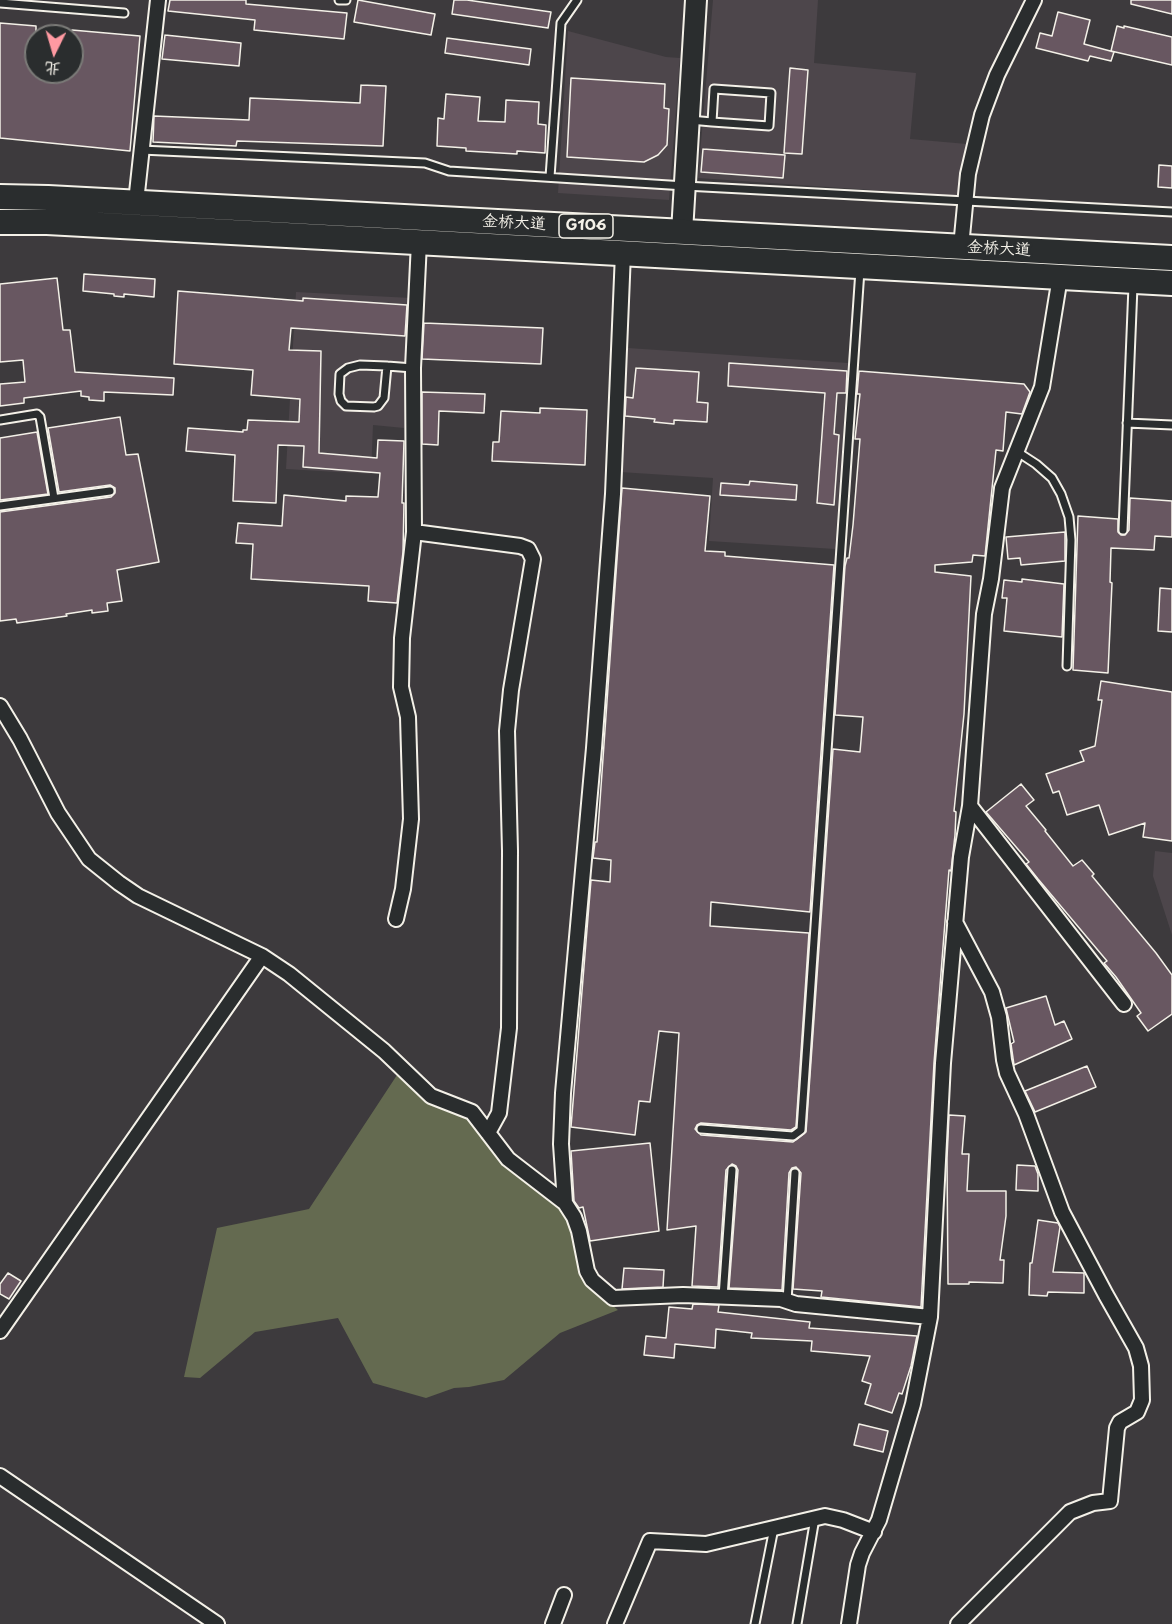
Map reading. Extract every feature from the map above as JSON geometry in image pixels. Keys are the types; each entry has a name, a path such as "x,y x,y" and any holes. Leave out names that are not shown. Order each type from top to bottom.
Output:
{"highway":[{"name":"金桥大道","path":"0,197 136,202 1172,258"},
{"name":"金桥大道","path":"0,222 47,222 1172,283"}],"street":[{"path":"136,202 158,0"},
{"path":"682,232 696,0"},
{"path":"961,247 972,151 982,115 997,75 1034,0"},
{"path":"396,919 405,878 411,819 408,717 401,687 402,638 414,532 414,305 419,242"},
{"path":"565,1203 561,1144 563,1103 594,748 613,494 623,253"},
{"path":"849,1624 858,1565 874,1532 913,1404 930,1317 943,1063 961,857 970,806 984,614 991,579 1002,488 1042,387 1060,277"},
{"path":"414,532 520,546 528,549 533,559 511,690 507,731 510,851 509,1028 499,1113 488,1133"},
{"path":"0,706 20,739 58,813 89,859 138,896 262,956 290,974 384,1051 431,1096 472,1112 508,1159 565,1203 579,1231 587,1271 592,1280 613,1298 683,1295 782,1299 796,1304 930,1317"},
{"path":"970,806 1124,1004"},
{"path":"955,922 992,992 999,1017 1007,1072 1026,1114 1062,1212 1137,1348 1141,1366 1142,1400 1137,1412 1120,1422 1117,1428 1110,1502 1093,1503 1070,1512 958,1624"},
{"path":"0,1331 262,956"},
{"path":"0,1476 217,1624"},
{"path":"615,1624 650,1541 706,1544 825,1516 874,1532"},
{"path":"553,1624 564,1595"}],"lane":[{"path":"339,0 346,0"},
{"path":"550,177 561,23 577,0"},
{"path":"0,3 49,3 124,13"},
{"path":"689,120 712,122 769,126 771,93 714,89 712,122"},
{"path":"141,150 425,163 449,171 1172,212"},
{"path":"701,1129 793,1136 801,1130 860,266"},
{"path":"1123,530 1133,280"},
{"path":"387,366 384,398 378,406 346,406 340,401 340,374 360,365 387,366 413,368"},
{"path":"0,420 37,414 40,417 54,498"},
{"path":"1127,423 1172,425"},
{"path":"1016,451 1052,478 1061,494 1068,517 1071,540 1067,666"},
{"path":"0,506 110,491"},
{"path":"723,1297 732,1170"},
{"path":"787,1301 795,1173"},
{"path":"797,1624 815,1518"},
{"path":"755,1624 774,1528"}],"shaded area":[{"path":"713,0 818,0 814,63 916,73 910,139 967,144 959,196 698,178"},
{"path":"568,31 666,57 680,58 669,200 558,193"},
{"path":"296,292 411,298 404,428 373,425 371,474 286,469"},
{"path":"628,348 848,363 835,549 709,541 713,478 620,472"},
{"path":"1155,851 1172,853 1172,935 1153,876"}],"green space":[{"path":"399,1072 466,1113 560,1205 573,1222 585,1282 618,1310 560,1333 504,1380 454,1388 426,1398 373,1383 338,1318 255,1332 200,1378 184,1377 217,1228 309,1209"}],"building":[{"path":"170,0 246,0 246,4 347,13 344,39 254,30 255,20 168,11"},
{"path":"358,0 435,14 431,35 354,22"},
{"path":"454,0 551,12 548,28 452,14"},
{"path":"1131,0 1172,0 1172,14 1131,4"},
{"path":"1058,12 1090,20 1084,44 1114,52 1111,61 1090,56 1088,61 1036,48 1040,33 1052,36"},
{"path":"0,23 24,25 24,84 84,84 84,31 140,36 130,151 0,138"},
{"path":"1117,26 1172,37 1172,65 1111,51"},
{"path":"165,35 241,43 239,66 162,59"},
{"path":"447,38 531,49 529,65 445,53"},
{"path":"790,68 808,70 802,154 784,153"},
{"path":"571,78 665,84 664,108 669,109 667,145 658,155 644,162 567,157"},
{"path":"361,85 386,86 383,146 237,141 236,146 153,142 154,116 249,120 250,98 360,103"},
{"path":"446,94 480,97 478,121 505,122 506,100 539,102 538,124 546,125 545,153 466,151 466,148 437,146 438,118 444,119"},
{"path":"703,149 785,155 783,178 701,172"},
{"path":"1159,165 1172,166 1172,188 1158,187"},
{"path":"84,274 155,279 154,297 124,294 124,297 83,291"},
{"path":"57,278 63,330 70,330 75,372 174,378 173,395 104,392 104,401 89,400 89,397 81,396 81,391 24,398 24,403 0,406 0,384 25,382 23,360 0,362 0,284"},
{"path":"178,291 303,301 303,298 407,305 405,336 291,328 289,350 321,351 319,453 377,458 378,440 404,441 403,552 397,603 368,601 369,586 251,579 253,544 236,543 238,523 282,526 284,495 346,501 346,496 378,497 380,473 303,467 304,446 278,445 276,503 233,501 235,455 186,451 188,428 243,432 247,430 248,420 299,422 300,399 251,395 253,370 174,364"},
{"path":"424,323 543,328 541,364 422,359"},
{"path":"729,363 847,371 846,393 837,393 834,434 839,435 834,505 817,503 825,393 728,386"},
{"path":"636,368 699,372 697,402 708,403 707,422 674,420 674,424 654,422 655,419 625,416 626,397 633,398"},
{"path":"859,371 1024,384 1030,392 1022,414 1006,412 1003,451 996,450 985,556 973,555 972,562 935,565 935,572 971,576 964,714 954,811 956,812 955,835 951,871 949,870 934,1063 921,1307 821,1297 822,1291 793,1289 801,1173 796,1167 792,1168 789,1173 782,1290 729,1288 738,1170 732,1164 726,1170 718,1287 692,1286 696,1226 667,1230 679,1033 659,1031 650,1102 639,1101 635,1135 571,1127 591,880 610,882 611,860 593,858 595,842 597,842 622,488 710,496 705,551 725,552 725,556 834,565 810,912 711,902 710,926 809,933 796,1127 791,1130 701,1123 695,1129 701,1135 793,1142 806,1132 833,749 860,752 863,717 835,715 845,566 849,558 853,525 860,439 855,439 860,394 857,394"},
{"path":"422,392 485,394 484,413 439,411 438,445 422,444"},
{"path":"540,408 587,410 585,465 492,461 493,442 499,442 501,411 540,413"},
{"path":"120,417 126,455 138,454 159,562 117,570 122,601 107,603 108,611 92,613 92,610 17,623 16,619 0,621 0,512 111,497 115,493 115,488 110,485 59,492 48,428"},
{"path":"37,432 48,494 0,500 0,438"},
{"path":"750,481 797,485 796,500 720,495 721,483 749,485"},
{"path":"1130,498 1172,501 1172,537 1155,536 1154,550 1111,548 1110,582 1112,583 1108,673 1073,670 1078,516 1118,519 1118,532 1125,535 1129,530"},
{"path":"1065,532 1065,561 1021,565 1020,558 1008,559 1006,537"},
{"path":"1022,579 1064,584 1062,637 1004,631 1007,598 1002,598 1004,580 1022,582"},
{"path":"1160,588 1172,589 1172,632 1158,631"},
{"path":"1101,681 1172,692 1172,841 1143,837 1145,823 1109,835 1099,805 1067,815 1059,791 1053,793 1046,774 1084,761 1080,751 1095,746 1102,700 1098,700"},
{"path":"1021,784 1034,800 1026,806 1045,831 1073,866 1082,860 1094,874 1092,876 1172,975 1172,1014 1148,1031 1137,1016 1141,1013 1104,963 1107,961 1038,879 1026,864 1029,862 986,812"},
{"path":"1046,996 1055,1025 1064,1021 1072,1039 1014,1065 1011,1044 1014,1042 1006,1008"},
{"path":"1087,1066 1096,1087 1035,1112 1025,1091"},
{"path":"949,1115 965,1116 962,1154 969,1154 967,1191 1006,1191 1006,1216 1000,1260 1004,1260 1003,1283 948,1284"},
{"path":"650,1143 659,1231 590,1241 583,1207 579,1208 574,1201 571,1151"},
{"path":"1017,1165 1035,1166 1038,1174 1038,1191 1016,1190"},
{"path":"1038,1220 1058,1223 1060,1227 1053,1272 1084,1273 1084,1293 1048,1292 1047,1296 1029,1295 1030,1263 1032,1263"},
{"path":"624,1268 664,1270 663,1287 622,1289"},
{"path":"8,1273 21,1281 9,1299 0,1294 0,1284"},
{"path":"693,1304 719,1305 718,1312 810,1322 809,1328 917,1336 902,1394 899,1393 892,1413 865,1404 871,1384 862,1381 870,1356 811,1351 812,1341 751,1338 752,1333 716,1329 715,1348 675,1344 674,1358 644,1355 646,1336 666,1338 669,1307 692,1309"},
{"path":"859,1424 888,1431 883,1452 854,1445"}]}
